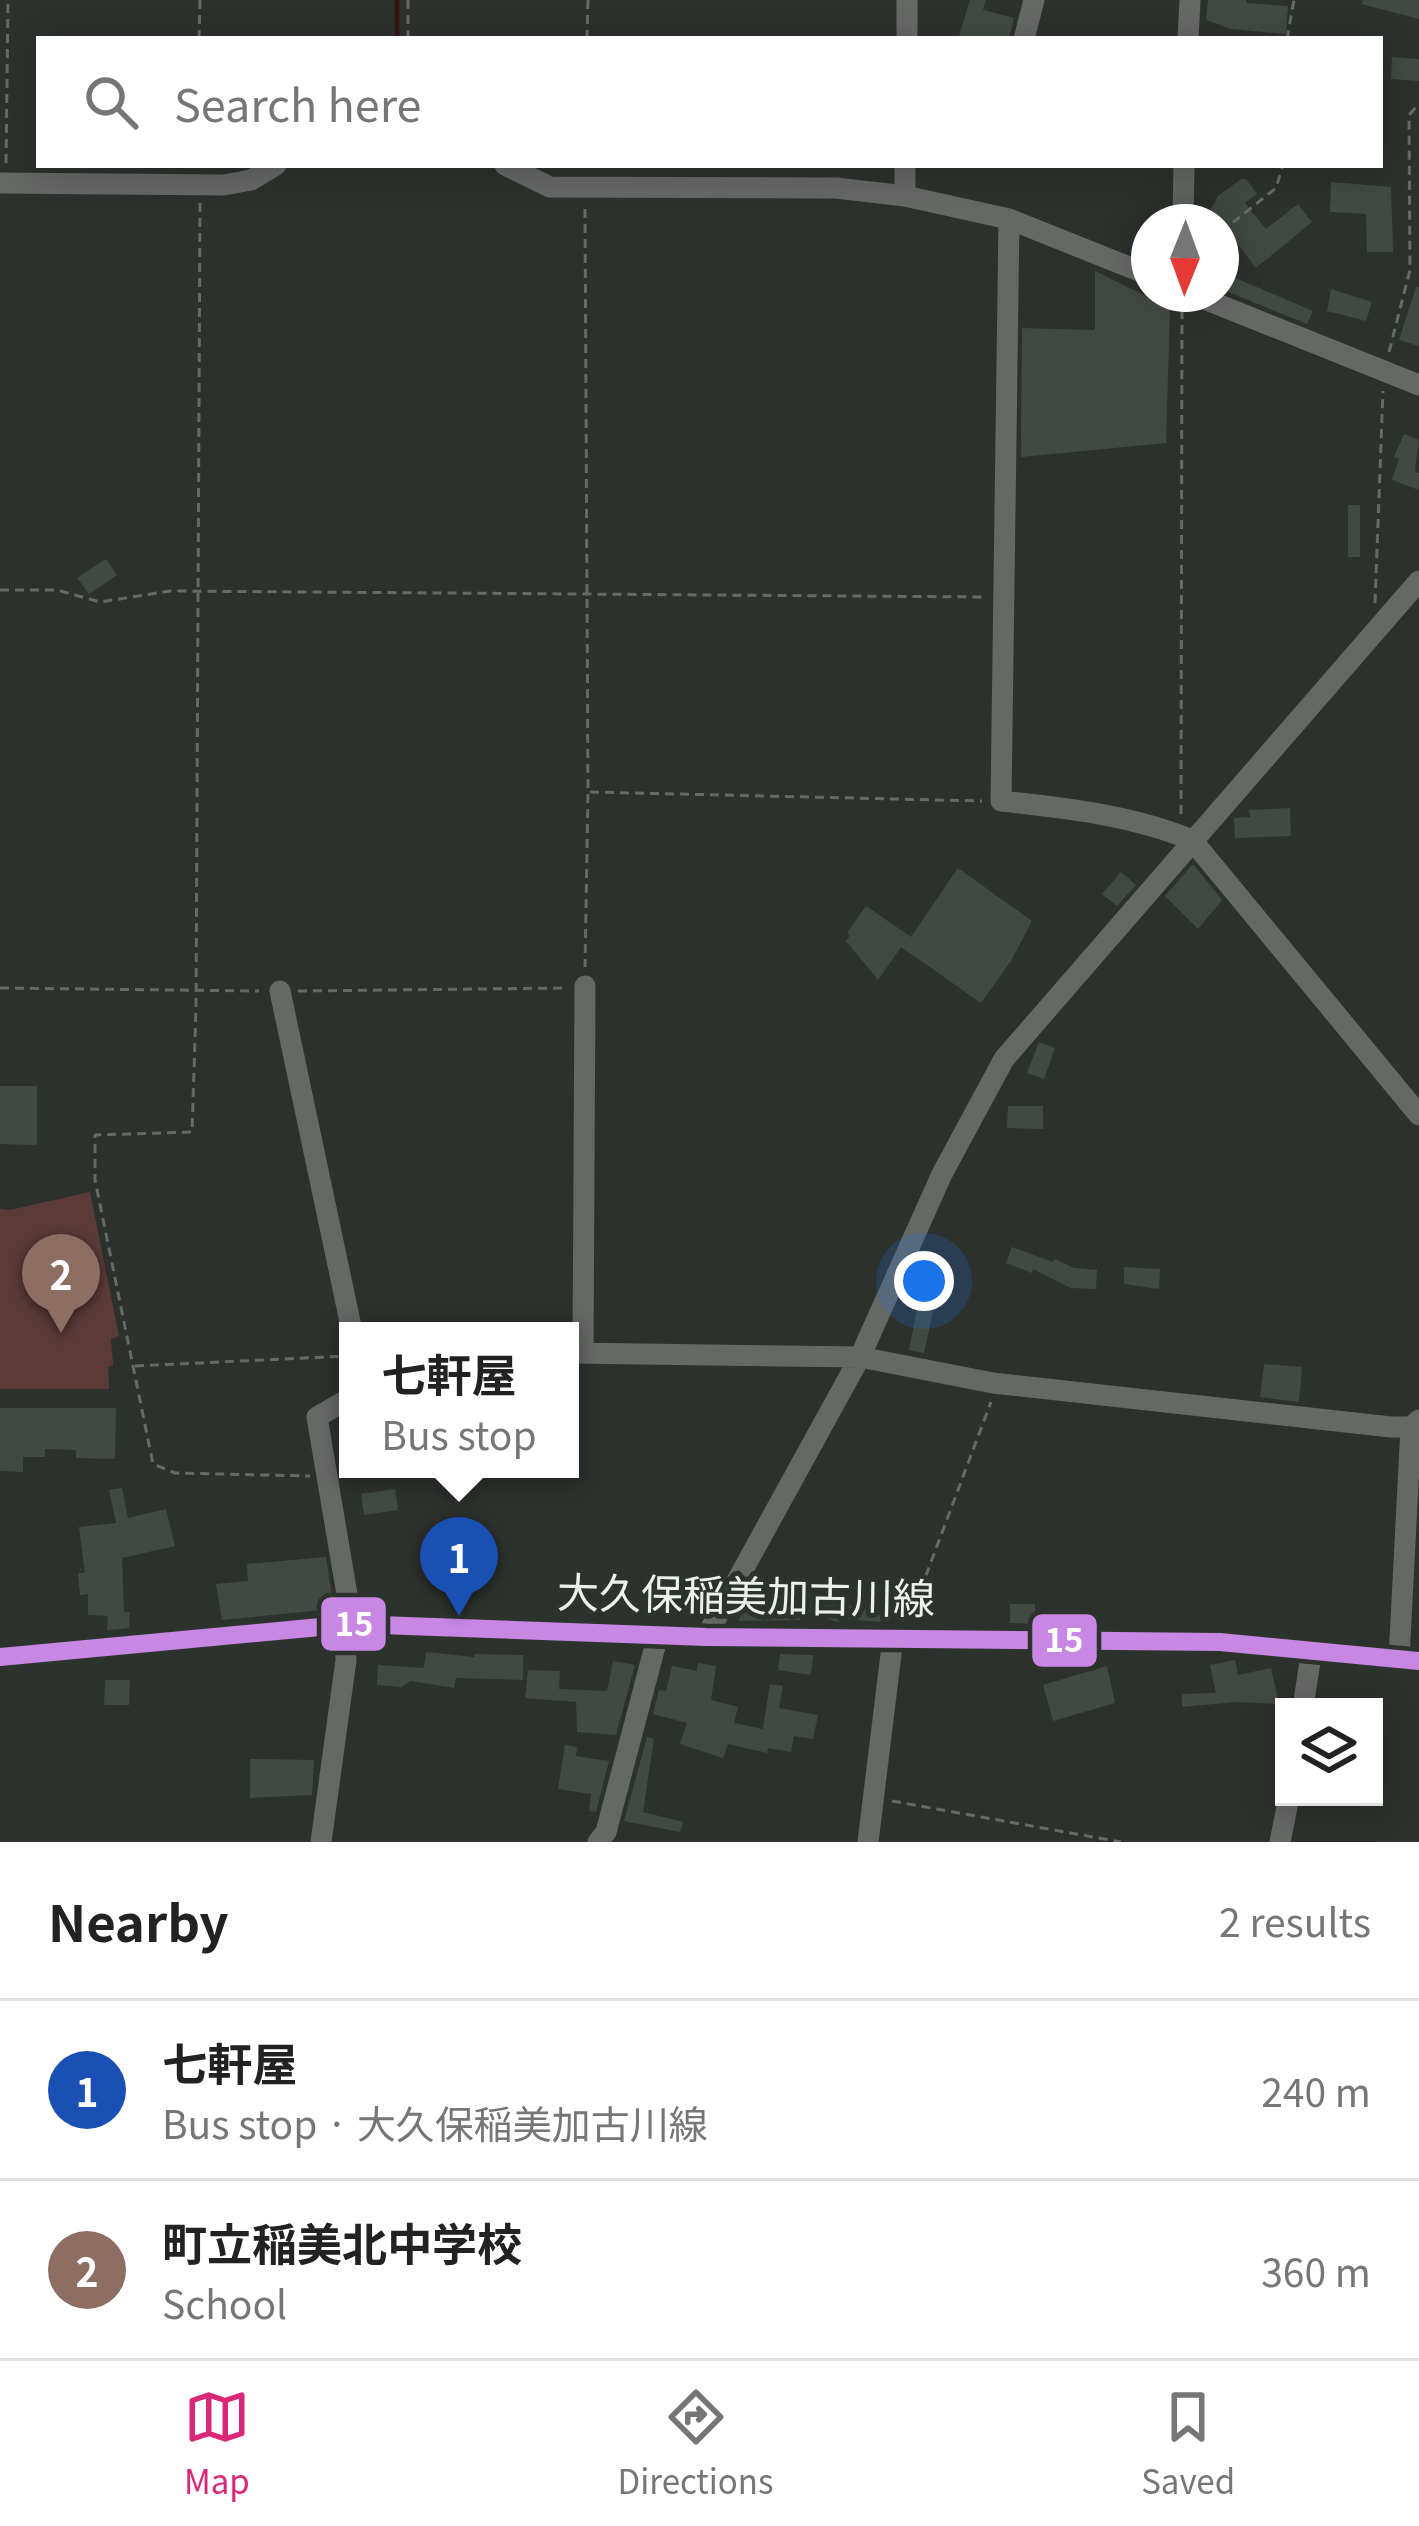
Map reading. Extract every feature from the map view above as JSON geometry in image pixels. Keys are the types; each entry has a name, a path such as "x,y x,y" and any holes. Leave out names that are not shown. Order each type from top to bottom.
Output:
{"main road":[{"name":"大久保稲美加古川線","path":"0,1657 348,1624 706,1637 1220,1642 1409,1660"}],"street":[{"path":"907,0 907,36"},
{"path":"1025,36 1034,0"},
{"path":"1188,36 1190,0"},
{"path":"3,183 200,185 251,180 271,168"},
{"path":"511,168 550,187 836,188 905,196 1009,219 1131,268"},
{"path":"905,168 905,196"},
{"path":"1183,204 1184,168"},
{"path":"1009,219 1001,801 1070,809 1165,829 1186,838 1419,1114"},
{"path":"1237,312 1419,385"},
{"path":"706,1637 860,1358 942,1174 1004,1059 1186,838 1419,581"},
{"path":"578,1322 585,986"},
{"path":"280,992 350,1322"},
{"path":"579,1353 860,1358 993,1383 1415,1424 1409,1660"},
{"path":"321,1842 348,1624 317,1417 339,1404"},
{"path":"598,1842 606,1832 658,1635"},
{"path":"868,1842 900,1638"},
{"path":"1304,1698 1312,1648"},
{"path":"1280,1842 1287,1806"}],"path":[{"path":"3,183 8,0"},
{"path":"200,0 200,36"},
{"path":"408,0 408,36"},
{"path":"587,36 588,0"},
{"path":"1288,36 1294,0"},
{"path":"1378,629 1384,371 1410,270 1409,115 1419,104"},
{"path":"1239,218 1276,188 1282,168"},
{"path":"200,185 192,1132 95,1135 95,1180 153,1464 176,1473 328,1478"},
{"path":"0,988 280,992 585,986 585,188"},
{"path":"1182,312 1186,838"},
{"path":"0,590 57,590 100,602 170,591 1005,597"},
{"path":"588,792 1001,801"},
{"path":"134,1366 339,1356"},
{"path":"900,1638 992,1399 993,1383"},
{"path":"874,1798 1121,1842"}],"shaded area":[{"path":"90,1192 119,1336 111,1339 109,1389 0,1389 0,1209"}],"building":[{"path":"970,0 986,0 983,10 1014,18 1010,36 959,36"},
{"path":"1208,0 1288,6 1286,34 1231,29 1206,20"},
{"path":"1363,0 1419,0 1419,19 1362,4"},
{"path":"1392,57 1419,59 1419,81 1391,79"},
{"path":"1246,179 1257,194 1245,203 1266,229 1298,204 1312,222 1256,268 1239,246 1239,204 1214,204 1218,196"},
{"path":"1331,182 1391,187 1393,252 1367,252 1366,214 1330,212"},
{"path":"1095,271 1131,289 1131,312 1170,312 1166,443 1021,457 1022,328 1095,330"},
{"path":"1239,280 1313,311 1307,324 1239,296"},
{"path":"1419,287 1419,346 1399,340"},
{"path":"1331,289 1372,302 1366,321 1327,311"},
{"path":"1404,434 1419,440 1415,471 1419,490 1392,480 1399,459 1394,457"},
{"path":"1348,505 1360,505 1360,557 1348,557"},
{"path":"106,559 117,575 89,594 77,578"},
{"path":"1290,808 1291,836 1235,838 1234,818 1250,817 1249,810"},
{"path":"1193,864 1222,900 1198,929 1165,896"},
{"path":"958,868 1032,921 981,1003 901,947 878,980 846,941 866,906 911,937"},
{"path":"1121,872 1136,885 1117,906 1102,894"},
{"path":"1039,1042 1055,1048 1044,1079 1027,1073"},
{"path":"0,1086 37,1086 37,1145 0,1144"},
{"path":"1008,1106 1043,1106 1043,1129 1007,1128"},
{"path":"1012,1247 1074,1268 1097,1270 1096,1289 1071,1288 1033,1269 1032,1273 1006,1263"},
{"path":"1124,1267 1160,1269 1159,1289 1124,1284"},
{"path":"922,1283 939,1283 924,1353 909,1350"},
{"path":"1264,1364 1302,1367 1299,1402 1260,1397"},
{"path":"0,1408 116,1408 115,1459 76,1458 76,1450 45,1449 45,1457 23,1457 23,1472 0,1471"},
{"path":"122,1488 128,1518 166,1509 175,1546 122,1558 129,1628 107,1630 108,1616 88,1615 88,1594 80,1595 78,1573 85,1573 79,1527 116,1523 109,1490"},
{"path":"395,1489 398,1510 364,1515 361,1494"},
{"path":"326,1557 334,1609 222,1620 216,1584 248,1581 247,1564"},
{"path":"813,1594 882,1615 880,1622 837,1622 801,1610 800,1620 739,1621 741,1605 811,1600"},
{"path":"1010,1604 1035,1604 1035,1624 1010,1623"},
{"path":"426,1652 523,1655 523,1680 456,1678 454,1688 411,1681 401,1687 377,1685 378,1665 424,1668"},
{"path":"780,1654 813,1655 811,1675 778,1670"},
{"path":"1235,1660 1238,1675 1271,1668 1275,1704 1182,1707 1182,1694 1216,1693 1210,1665"},
{"path":"613,1661 635,1665 616,1735 577,1732 576,1702 525,1698 528,1670 560,1671 559,1689 607,1691"},
{"path":"698,1663 716,1666 711,1700 738,1707 734,1723 763,1729 770,1684 783,1686 779,1708 818,1715 813,1739 794,1736 791,1752 768,1748 767,1753 728,1744 723,1758 680,1744 687,1723 653,1714 659,1690 666,1691 672,1666 697,1671"},
{"path":"1107,1666 1115,1703 1053,1721 1043,1685"},
{"path":"105,1680 130,1680 129,1705 104,1705"},
{"path":"647,1737 654,1739 643,1812 683,1822 680,1832 624,1821"},
{"path":"565,1745 577,1747 576,1756 609,1761 596,1812 589,1811 591,1794 558,1789"},
{"path":"250,1759 314,1760 312,1795 250,1798"}],"waterway":[{"path":"397,0 397,36"}],"transit line":[{"name":"15","path":"0,1657 352,1624 706,1637 1220,1642 1419,1661"}],"place":[{"name":"町立稲美北中学校","path":"61,1333"},
{"name":"七軒屋","path":"459,1616"}]}
